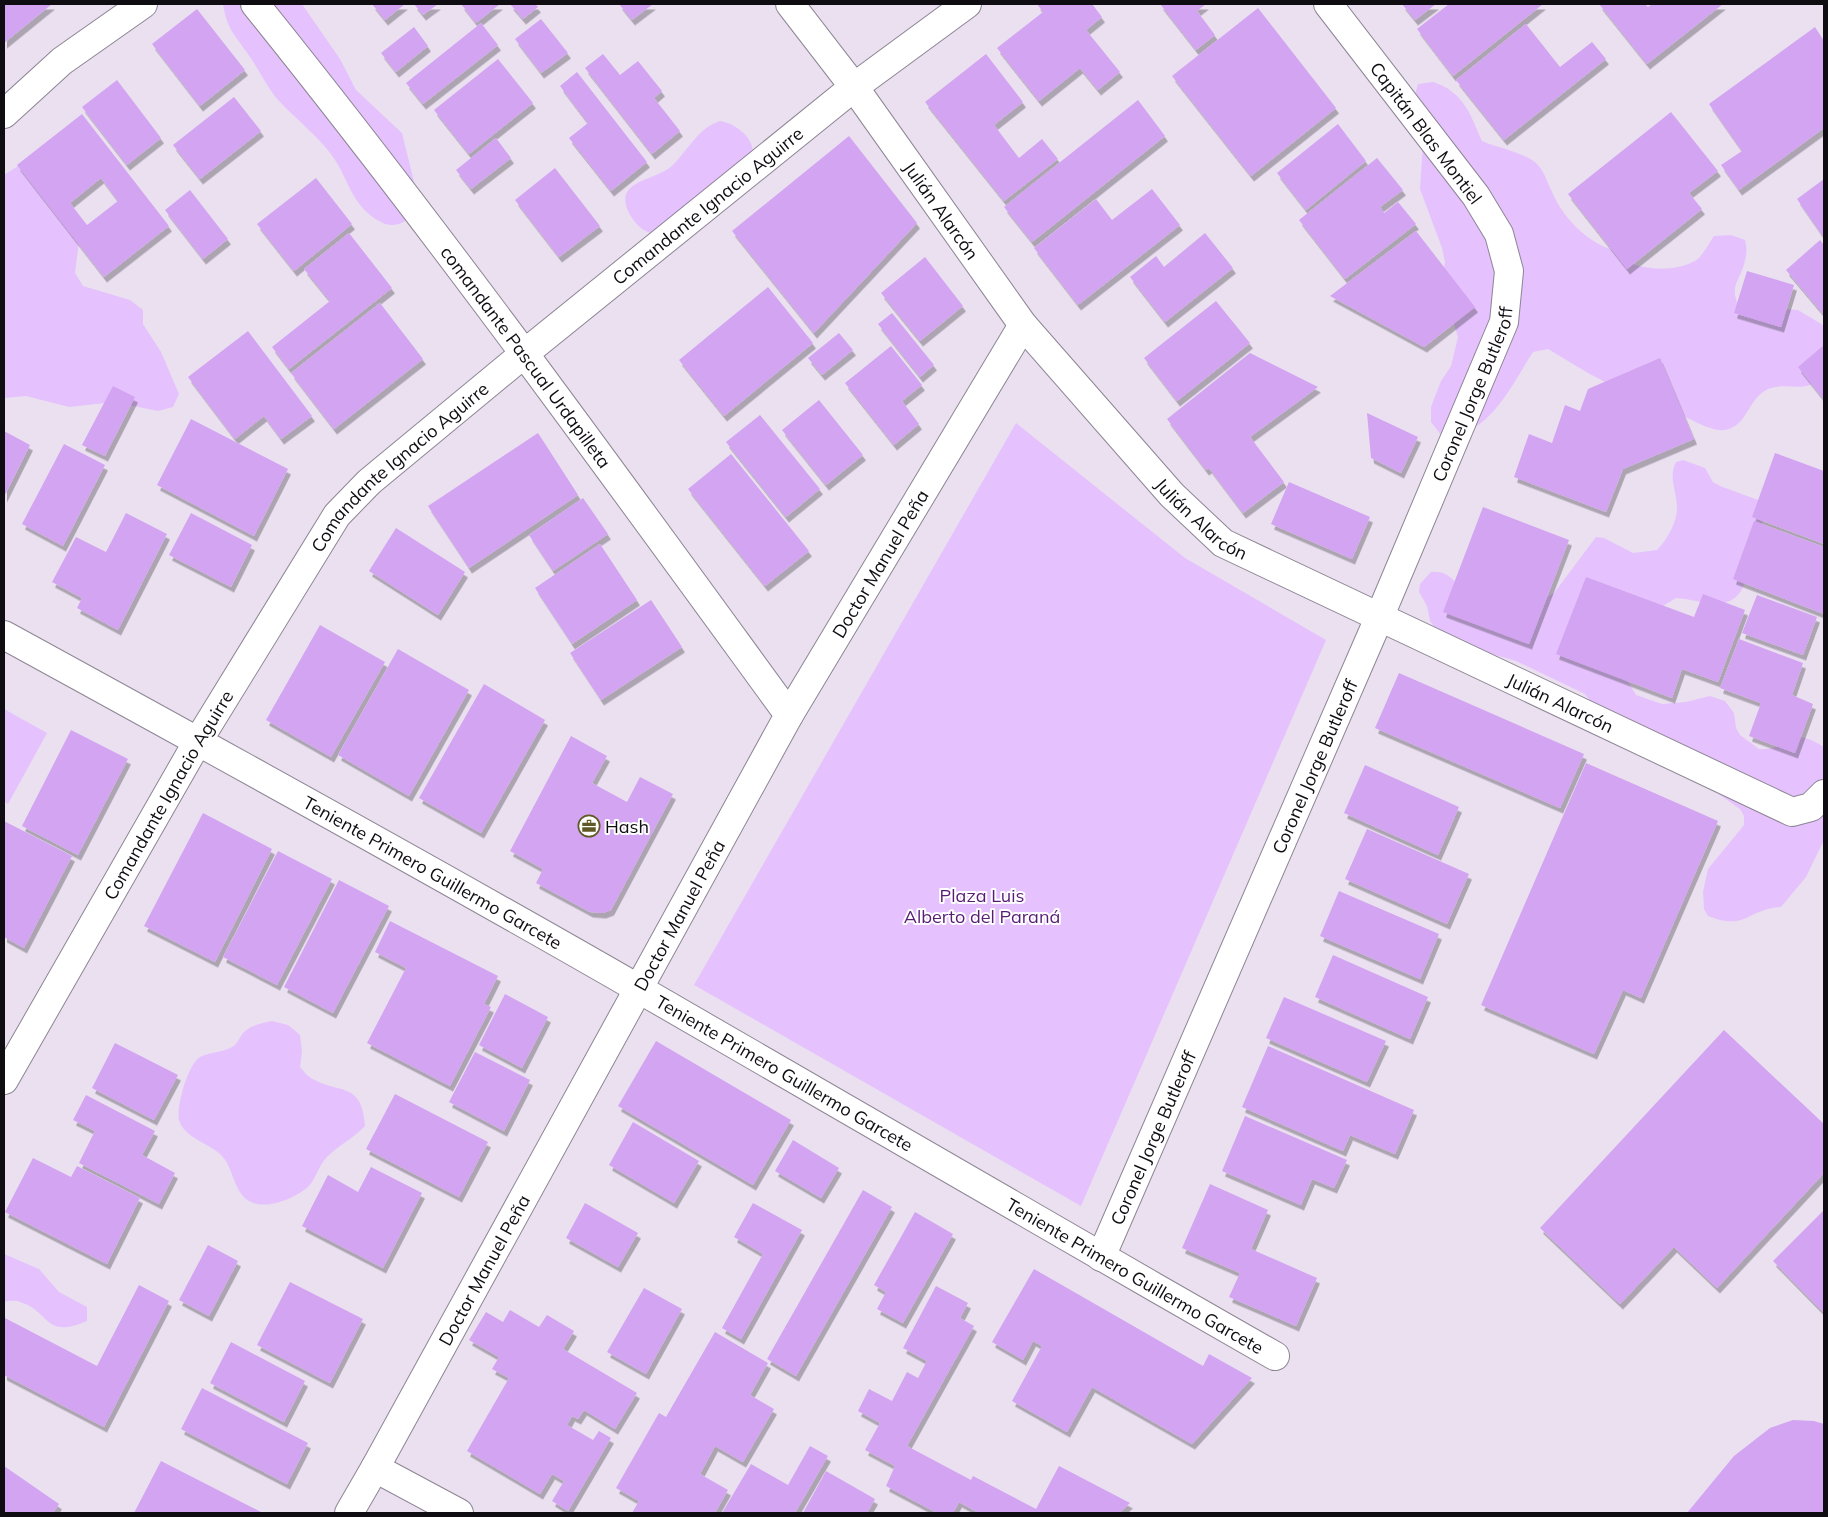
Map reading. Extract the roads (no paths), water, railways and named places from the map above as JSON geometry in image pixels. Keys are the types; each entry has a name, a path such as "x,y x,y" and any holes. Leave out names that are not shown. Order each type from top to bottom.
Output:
{"street":[{"path":"4,114 62,61 143,4"},
{"name":"comandante Pascual Urdapilleta","path":"255,4 367,143 525,353 789,715"},
{"name":"Julián Alarcón","path":"790,4 854,87 1023,324 1172,495 1223,543 1792,812 1811,807 1824,794"},
{"name":"Comandante Ignacio Aguirre","path":"4,1080 198,741 337,515 369,482 525,353 854,87 967,4"},
{"name":"Capitán Blas Montiel","path":"1328,4 1476,196 1499,234 1509,271"},
{"name":"Coronel Jorge Butleroff","path":"1101,1257 1379,618 1504,322 1509,271"},
{"name":"Doctor Manuel Peña","path":"349,1513 789,715 1023,324"},
{"name":"Teniente Primero Guillermo Garcete","path":"4,635 198,741 639,988 1275,1356"},
{"path":"375,1468 459,1513"}],"place":[{"name":"Hash","path":"589,826"}],"park label":[{"name":"Plaza Luis Alberto del Paraná","path":"982,905"}]}
